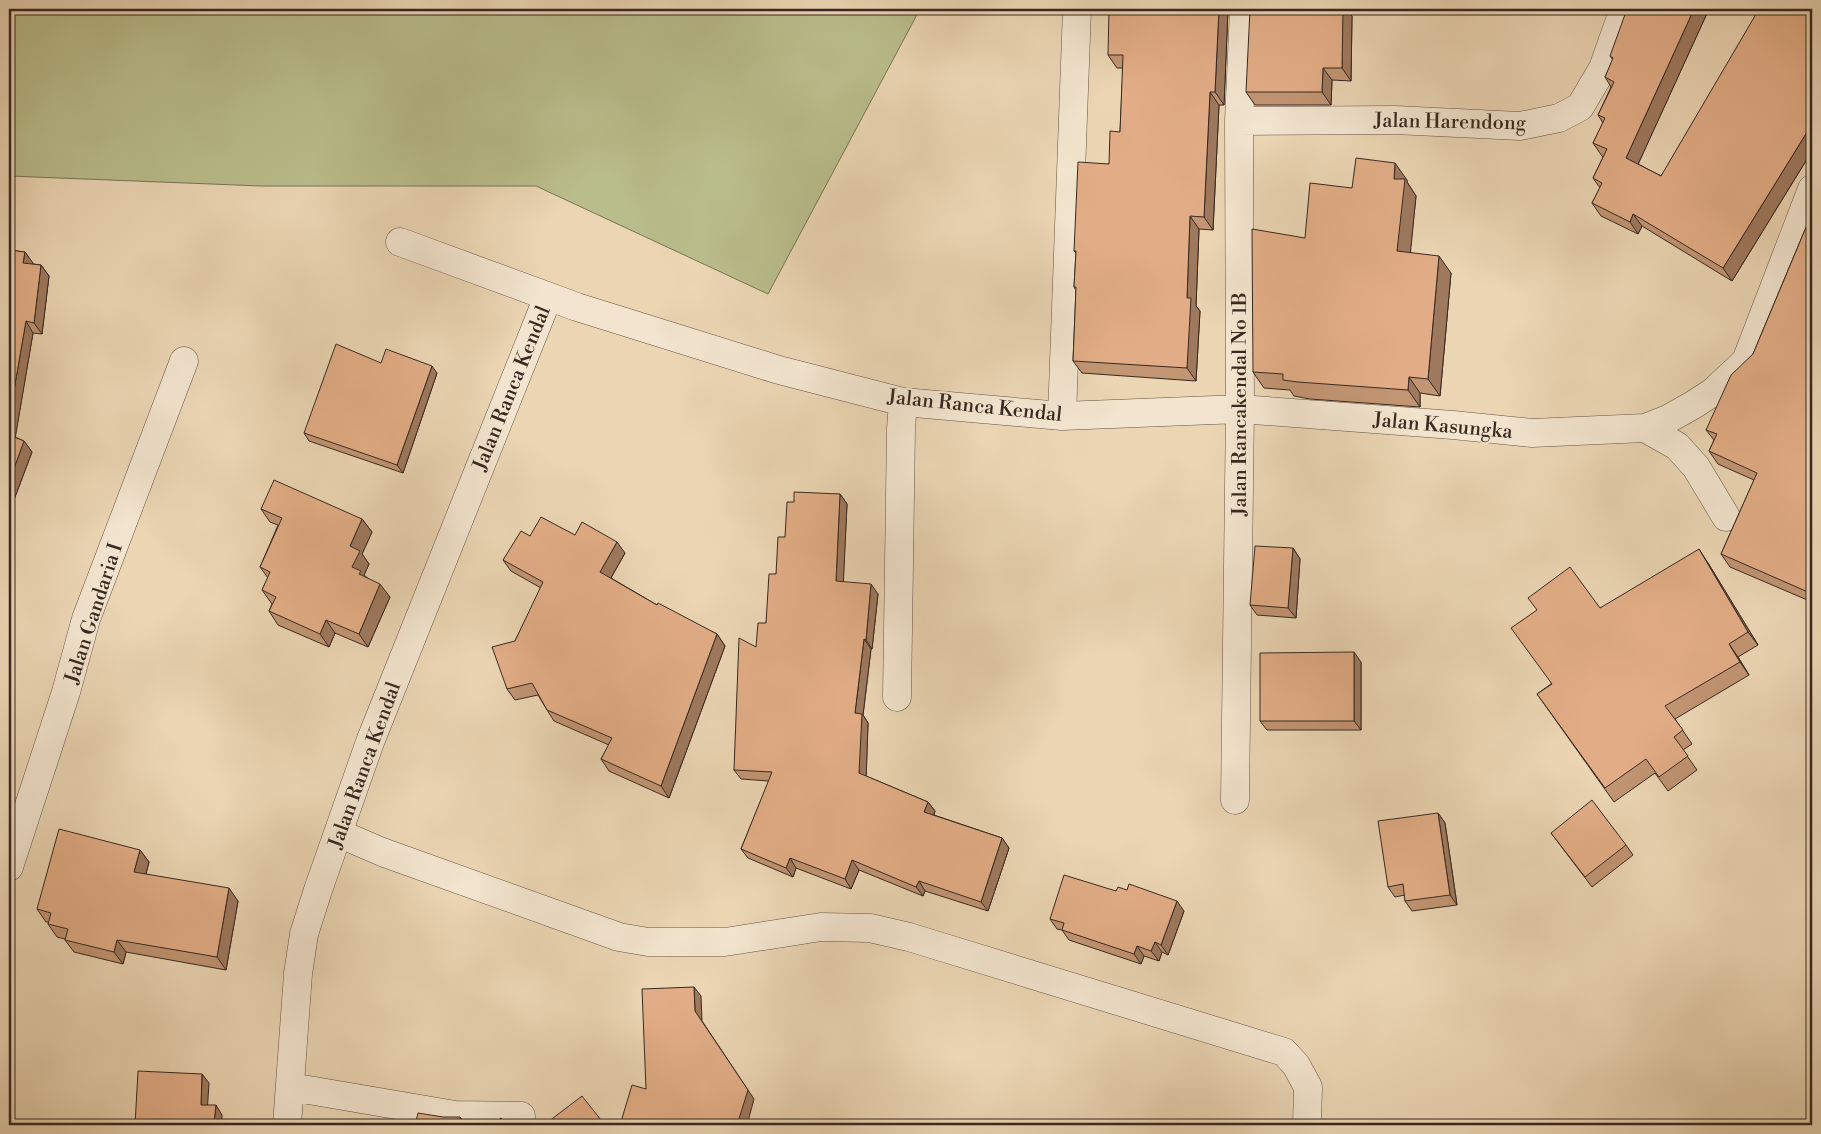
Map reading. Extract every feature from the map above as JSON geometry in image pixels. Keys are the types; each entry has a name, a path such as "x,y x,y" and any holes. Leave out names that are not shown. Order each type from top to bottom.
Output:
{"street":[{"path":"1062,416 1077,9"},
{"name":"Jalan Rancakendal No 1B","path":"1236,800 1240,409 1239,121 1244,9"},
{"name":"Jalan Harendong","path":"1239,121 1395,120 1520,126 1559,118 1580,107 1603,68 1624,9"},
{"path":"1645,428 1668,419 1713,392 1746,361 1812,190"},
{"path":"400,242 548,297"},
{"name":"Jalan Ranca Kendal","path":"287,1125 298,974 304,934 370,742 548,297 779,370 903,402 1062,416 1240,409"},
{"name":"Jalan Gandaria I","path":"9,867 66,692 86,619 184,361"},
{"path":"897,697 903,402"},
{"name":"Jalan Kasungka","path":"1240,409 1454,425 1532,433 1645,428"},
{"path":"1645,428 1677,446 1696,467 1726,517"},
{"path":"338,833 382,852 619,937 648,942 725,942 821,927 870,928 909,937 1284,1052 1296,1065 1308,1087 1307,1125"},
{"path":"291,1087 455,1115 521,1116"}],"green space":[{"path":"9,9 920,9 768,294 536,186 261,186 9,176"}],"building":[{"path":"1109,9 1219,9 1215,92 1210,92 1204,217 1190,216 1187,298 1191,298 1187,368 1073,361 1076,287 1074,287 1076,251 1074,251 1078,162 1109,164 1110,131 1120,132 1123,55 1108,55"},
{"path":"1250,9 1343,9 1342,68 1323,68 1322,92 1246,92"},
{"path":"1627,9 1694,9 1626,158 1661,176 1759,9 1812,9 1812,124 1723,268 1633,214 1630,222 1592,203 1602,183 1593,178 1607,149 1593,143 1605,118 1598,115 1614,82 1605,77 1613,58 1610,56"},
{"path":"1356,158 1395,163 1394,179 1405,179 1397,251 1439,256 1428,379 1409,377 1408,390 1298,382 1283,380 1283,374 1253,372 1252,229 1305,238 1310,183 1352,188"},
{"path":"1812,213 1812,583 1808,592 1721,554 1757,473 1709,451 1717,434 1706,430 1731,375 1753,354"},
{"path":"9,250 25,252 23,263 41,265 34,323 26,321 9,419"},
{"path":"336,344 381,363 386,349 432,366 397,465 304,433"},
{"path":"9,435 24,441 9,482"},
{"path":"274,480 362,519 350,546 360,551 352,567 361,571 359,574 380,584 359,634 326,620 320,634 269,611 276,597 262,590 270,572 260,567 282,518 261,509"},
{"path":"794,492 840,494 836,581 871,584 866,640 864,639 855,713 862,714 859,773 928,802 924,812 1002,838 981,902 919,881 916,887 852,860 845,879 790,858 786,868 741,849 772,772 734,770 739,638 756,647 758,623 766,623 769,574 776,574 778,537 785,537 787,502 794,502"},
{"path":"541,517 575,535 582,522 617,542 600,572 657,605 658,603 717,634 661,786 601,759 612,738 547,710 532,683 507,689 492,647 515,641 543,582 503,560 521,531 530,536"},
{"path":"1255,546 1293,548 1288,608 1250,605"},
{"path":"1699,549 1748,632 1729,644 1740,662 1665,706 1683,730 1674,737 1688,756 1659,777 1646,759 1605,788 1537,694 1552,684 1511,628 1537,610 1528,598 1570,567 1600,608"},
{"path":"1354,652 1354,721 1260,721 1260,653"},
{"path":"1592,800 1626,845 1585,877 1551,833"},
{"path":"1438,813 1450,895 1405,901 1403,884 1388,887 1378,821"},
{"path":"59,829 140,850 134,872 229,888 217,957 117,940 114,952 65,940 68,929 48,924 51,913 37,909"},
{"path":"1064,875 1116,891 1118,887 1127,890 1129,884 1177,901 1161,945 1155,942 1151,951 1137,946 1134,954 1062,930 1064,923 1050,919"},
{"path":"694,987 695,1011 748,1090 737,1125 620,1125 632,1085 646,1089 642,989"},
{"path":"138,1071 202,1074 201,1105 216,1105 214,1123 231,1125 135,1125"},
{"path":"582,1096 605,1125 544,1125"},
{"path":"418,1113 443,1117 460,1117 461,1125 415,1125"},
{"path":"501,1118 499,1125 491,1125"}]}
